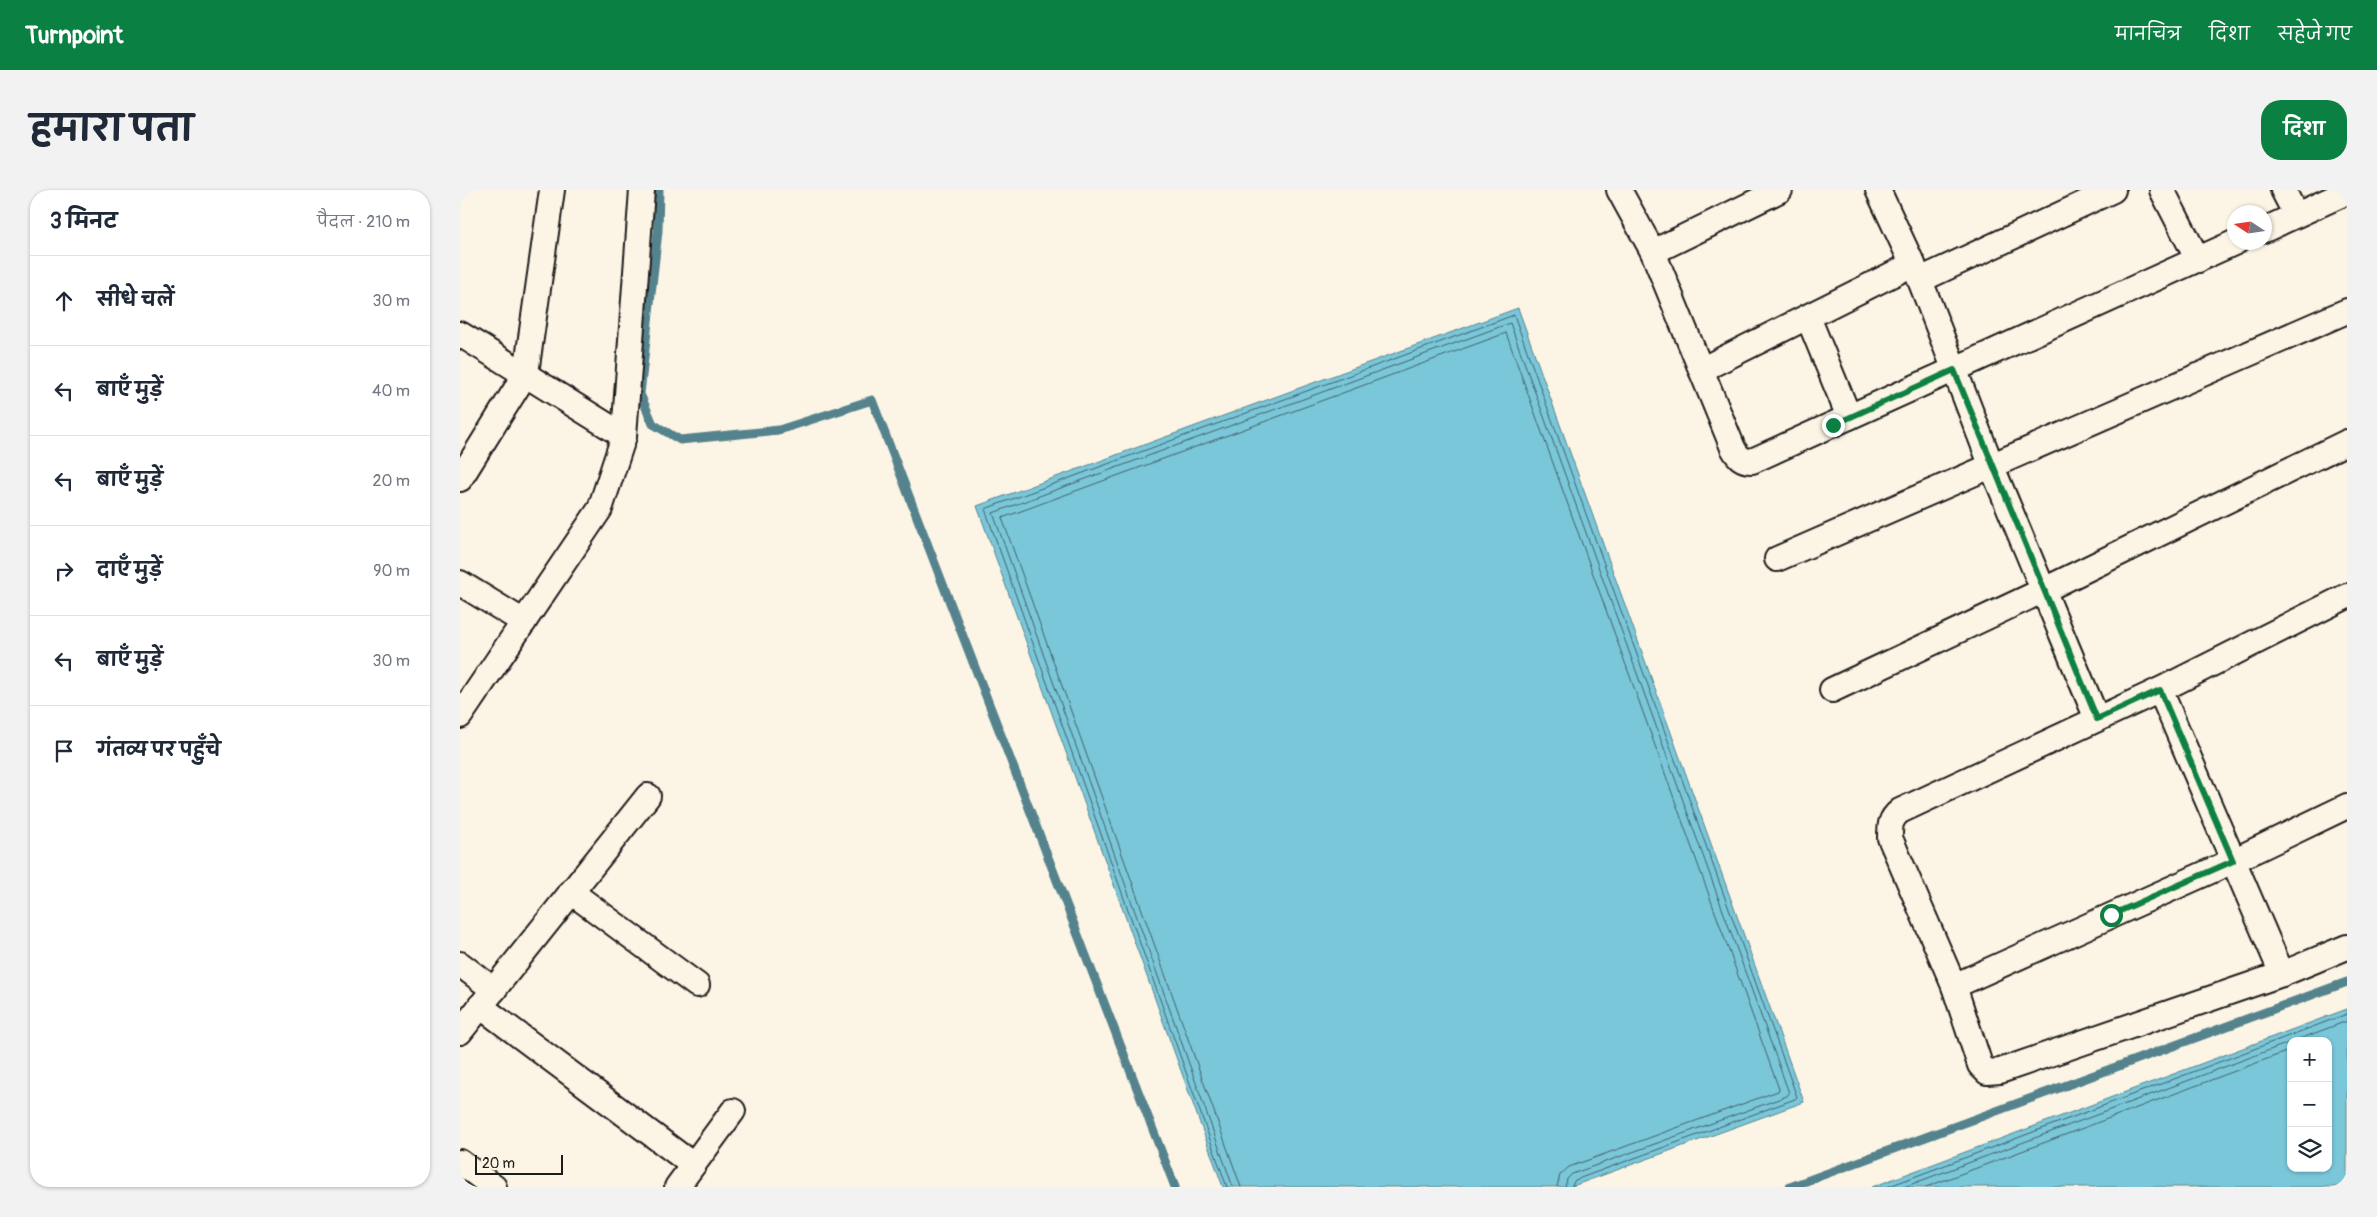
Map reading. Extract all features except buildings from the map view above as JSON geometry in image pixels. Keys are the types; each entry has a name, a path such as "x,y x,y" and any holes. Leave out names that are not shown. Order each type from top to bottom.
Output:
{"street":[{"path":"460,479 526,373 552,190"},
{"path":"460,716 600,509 624,436 642,190"},
{"path":"1619,190 1653,252 1733,448 1744,461 1752,461 2227,246"},
{"path":"1653,252 1780,190"},
{"path":"1878,190 1916,272 1992,467 2097,719"},
{"path":"1701,370 1808,317 2113,190"},
{"path":"2162,190 2198,260"},
{"path":"2283,190 2296,215"},
{"path":"2272,226 2347,192"},
{"path":"1777,559 2347,311"},
{"path":"1808,317 1849,417"},
{"path":"460,334 526,373 624,436"},
{"path":"1832,690 2044,590 2347,442"},
{"path":"460,583 524,622"},
{"path":"2347,596 2160,690 1900,811 1892,818 1890,838 1954,986 1980,1065 1987,1072 2000,1071 2282,974 2347,947"},
{"path":"2160,690 2282,974"},
{"path":"460,1032 648,796"},
{"path":"1954,986 2233,861 2347,806"},
{"path":"571,892 697,985"},
{"path":"460,964 487,998 693,1165"},
{"path":"677,1187 733,1112"},
{"path":"462,1169 494,1187"}],"water":[{"path":"1518,308 1804,1102 1570,1187 1223,1187 977,506"},
{"path":"2347,1009 2347,1187 1872,1187"}],"waterway":[{"path":"659,190 658,231 640,394 653,424 680,440 779,430 872,400 1175,1187"},
{"path":"1790,1187 2347,982"}],"route":[{"path":"1833,425 1954,370 1992,467 2097,719 2160,690 2233,861 2111,915"}]}
